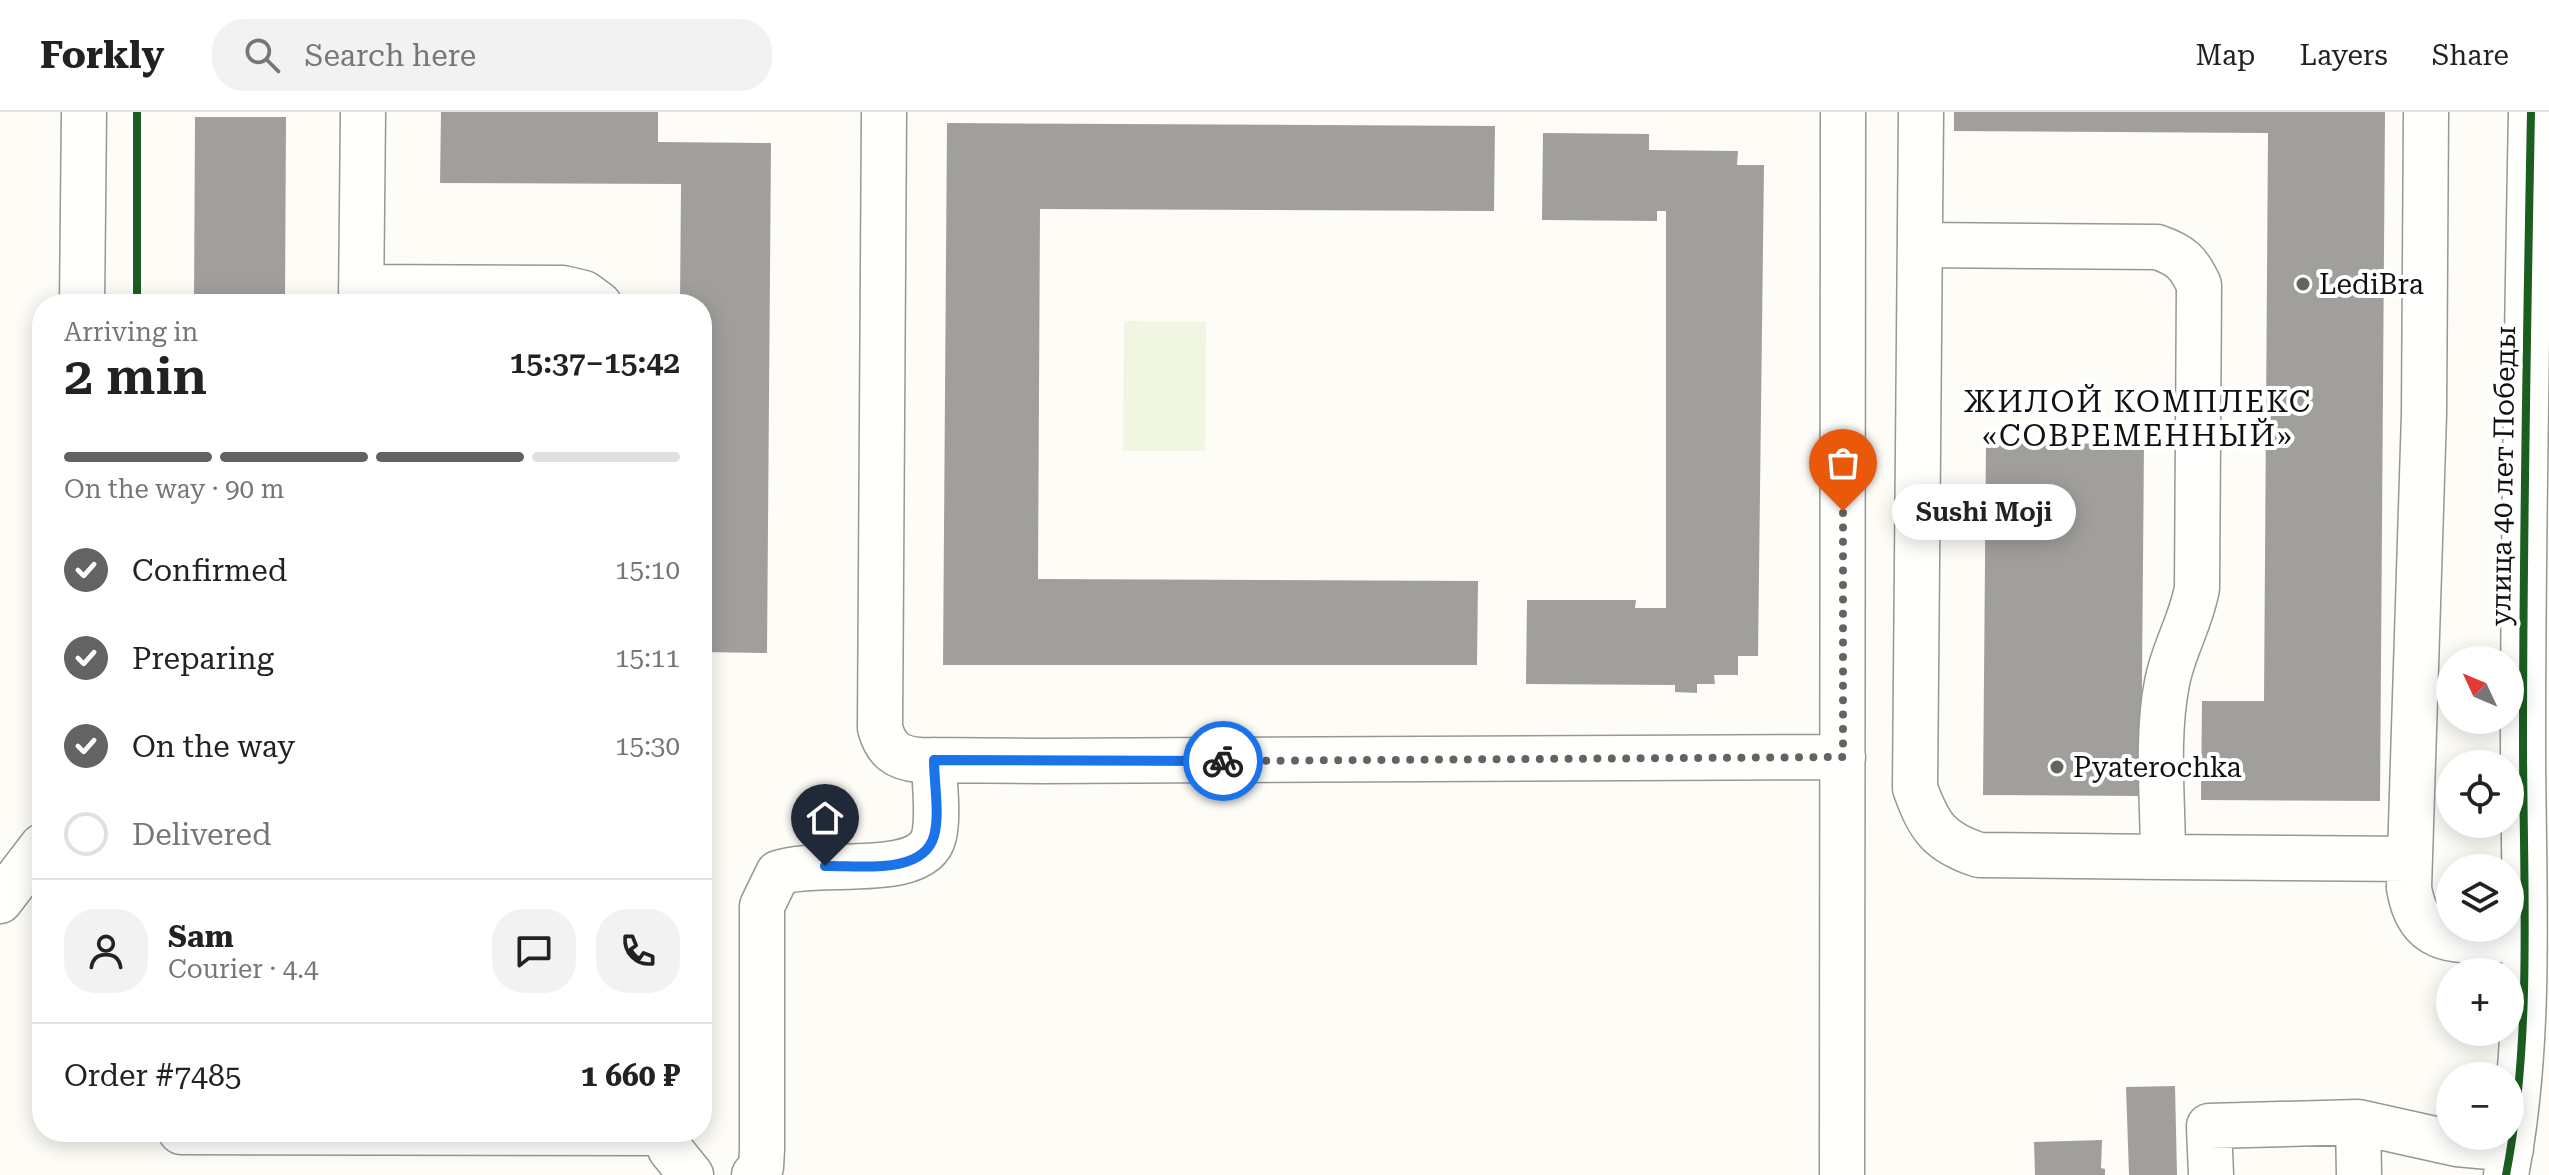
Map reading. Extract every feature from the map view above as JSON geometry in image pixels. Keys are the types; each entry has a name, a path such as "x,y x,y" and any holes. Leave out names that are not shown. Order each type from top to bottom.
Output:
{"street":[{"path":"82,294 84,112"},
{"path":"361,294 363,112"},
{"path":"884,112 880,728 891,751 904,759 934,760 1843,757"},
{"path":"1842,1175 1843,112"},
{"path":"1921,112 1915,788 1926,819 1956,848 1979,855 2410,859"},
{"path":"2426,112 2424,414 2410,859 2413,910 2421,924 2436,935"},
{"name":"улица 40 лет Победы","path":"2524,904 2536,466 2531,112"},
{"path":"1920,245 2157,247 2184,259 2199,285 2197,588 2188,628 2169,672 2164,700 2163,857"},
{"path":"412,294 563,288 585,294"},
{"path":"754,1175 761,1167 762,1149 762,906 778,873 795,866 885,865 909,862 926,852 934,835 934,760"},
{"path":"0,901 32,859"},
{"name":"улица 40 лет Победы","path":"2509,1162 2519,1062 2523,942"},
{"path":"2358,1122 2359,1175"},
{"path":"2211,1175 2209,1126 2358,1122 2457,1144 2509,1162"},
{"path":"669,1142 670,1149 691,1175"}],"green space":[{"path":"1124,321 1206,322 1205,451 1123,451"}],"building":[{"path":"441,112 658,112 658,142 771,143 767,653 712,652 712,294 680,294 681,184 440,183"},
{"path":"1954,112 2385,112 2380,801 2201,800 2202,701 2264,701 2268,133 1954,131"},
{"path":"195,117 286,117 285,294 194,294"},
{"path":"947,123 1495,126 1494,211 1040,209 1038,579 1478,581 1477,665 943,665"},
{"path":"1543,133 1649,134 1649,150 1738,151 1737,165 1764,165 1758,656 1738,656 1738,675 1714,675 1715,684 1697,684 1697,693 1675,692 1675,685 1526,684 1527,600 1636,600 1635,608 1666,608 1666,211 1657,211 1657,221 1542,220"},
{"path":"1986,443 2144,444 2141,796 1983,795"},
{"path":"2175,1086 2177,1175 2129,1175 2126,1087"},
{"path":"2102,1140 2101,1168 2105,1169 2105,1175 2035,1175 2034,1142"}],"cycle path":[{"path":"137,112 137,294"},
{"path":"2506,1175 2520,1068 2525,959 2524,584 2531,112"}],"way so far":[{"path":"1223,761 1843,757 1843,511"}],"place":[{"name":"LediBra","path":"2303,284"},
{"name":"Sushi Moji","path":"1843,511"},
{"name":"Pyaterochka","path":"2057,767"}],"district":[{"name":"ЖИЛОЙ КОМПЛЕКС «СОВРЕМЕННЫЙ»","path":"2138,418"}],"route":[{"path":"825,866 909,862 926,852 934,835 934,760 1223,761"}]}
